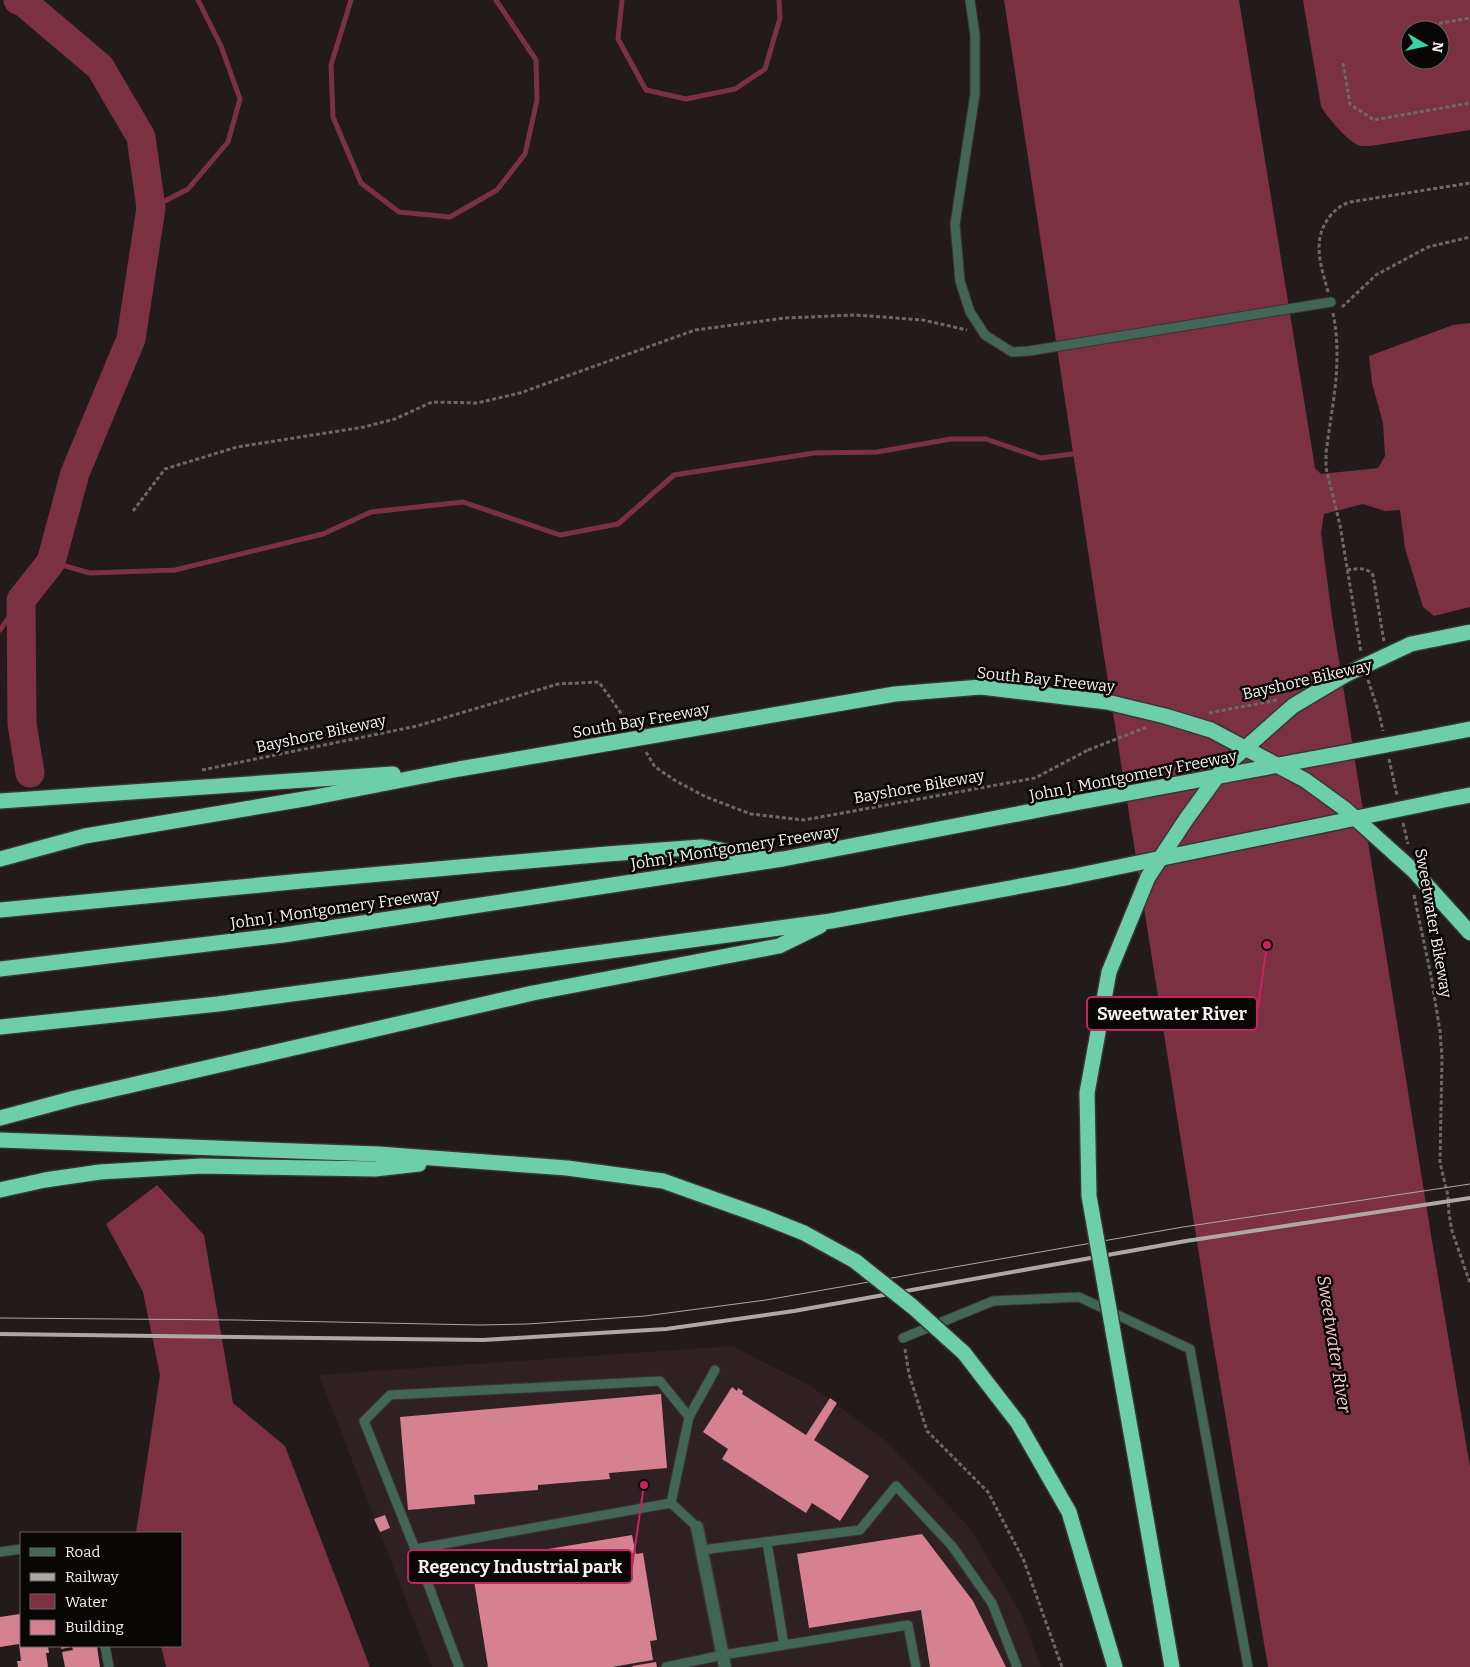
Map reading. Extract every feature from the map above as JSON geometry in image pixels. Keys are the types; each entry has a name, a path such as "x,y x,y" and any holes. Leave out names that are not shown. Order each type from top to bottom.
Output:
{"highway":[{"path":"1172,1667 1090,1196 1087,1093 1109,972 1148,877 1186,818 1224,767 1293,706 1345,675 1411,644 1470,632"},
{"name":"South Bay Freeway","path":"459,769 895,694 981,687 1107,702 1165,716 1211,730 1305,780 1345,810 1414,871 1470,933"},
{"name":"John J. Montgomery Freeway","path":"0,968 283,935 783,859 1470,729"},
{"path":"0,801 459,769"},
{"path":"0,859 85,836 300,800 459,769"},
{"path":"0,1027 218,1004 831,921 1070,878 1470,795"},
{"path":"0,910 302,881 701,847 783,859"},
{"path":"0,1118 75,1098 533,993 779,946 831,921"},
{"path":"0,1140 378,1154 567,1168 663,1181 804,1233 855,1261 906,1302 964,1353 1018,1423 1069,1512 1115,1667"},
{"path":"0,1190 44,1180 100,1172 201,1166 375,1169 457,1159"}],"street":[{"path":"697,1527 724,1661"}],"lane":[{"path":"970,0 975,35 975,94 955,224 960,281 970,312 985,334 1012,352 1028,351 1331,302"},
{"path":"903,1338 993,1301 1079,1297 1190,1349 1248,1667"},
{"path":"671,1503 690,1417 715,1370"},
{"path":"459,1667 415,1548 364,1421 390,1395 660,1381 690,1417"},
{"path":"702,1550 860,1530 896,1486 952,1546 992,1603 1017,1667"},
{"path":"671,1503 697,1527"},
{"path":"415,1548 671,1503"},
{"path":"767,1542 784,1645"},
{"path":"0,1552 20,1549"},
{"path":"666,1667 724,1661 784,1645 908,1625 916,1667"},
{"path":"105,1647 109,1667"}],"path":[{"path":"1450,21 1470,18"},
{"path":"1343,63 1350,104 1374,120 1470,103"},
{"path":"1362,656 1340,525 1326,468 1326,453 1337,376 1337,347 1334,314 1320,262 1318,246 1324,226 1335,210 1350,202 1470,183"},
{"path":"1334,314 1376,275 1428,247 1470,237"},
{"path":"133,511 164,469 237,447 372,425 395,419 432,402 477,402 520,393 695,330 785,318 855,315 923,320 985,334"},
{"name":"Bayshore Bikeway","path":"1347,570 1363,568 1373,575 1386,651"},
{"path":"1366,673 1383,732"},
{"name":"Bayshore Bikeway","path":"1364,682 1374,680"},
{"name":"Bayshore Bikeway","path":"200,771 417,726 558,684 599,682 625,718"},
{"name":"Bayshore Bikeway","path":"1206,714 1282,698"},
{"name":"Bayshore Bikeway","path":"655,767 706,797 751,814 804,820 1035,778 1088,750 1148,727"},
{"path":"1388,751 1398,800"},
{"name":"Sweetwater Bikeway","path":"1402,819 1408,848"},
{"name":"Sweetwater Bikeway","path":"1414,893 1440,1031 1442,1058 1440,1163 1448,1196 1448,1214 1452,1231 1470,1283"},
{"path":"903,1338 909,1374 927,1431 988,1492 1024,1560 1062,1667"}],"shaded area":[{"path":"732,1346 811,1386 886,1441 970,1528 1022,1615 1041,1667 432,1667 319,1375"}],"water":[{"name":"Sweetwater River","path":"1004,0 1239,0 1315,468 1321,474 1378,468 1385,456 1383,423 1372,383 1369,356 1453,325 1470,323 1470,607 1434,616 1423,607 1405,548 1400,510 1385,511 1363,504 1324,514 1321,533 1332,617 1470,1467 1470,1667 1268,1667 1211,1330 1104,656"},
{"path":"1303,0 1470,0 1470,130 1361,146 1342,132 1321,106"},
{"path":"157,1185 204,1235 233,1403 285,1446 370,1667 166,1667 161,1647 182,1647 182,1532 136,1532 160,1375 143,1292 106,1224"}],"building":[{"path":"732,1387 737,1391 738,1388 743,1391 742,1394 806,1435 830,1398 837,1403 814,1440 869,1476 840,1521 812,1503 806,1513 722,1459 728,1449 703,1432"},
{"path":"661,1394 667,1468 609,1473 610,1479 538,1485 538,1490 474,1495 475,1504 408,1510 400,1417"},
{"path":"385,1515 390,1528 380,1532 374,1519"},
{"path":"922,1534 973,1601 1006,1667 930,1667 921,1610 809,1628 797,1554"},
{"path":"632,1535 636,1554 643,1553 657,1640 650,1641 653,1660 612,1667 488,1667 471,1562"},
{"path":"20,1614 20,1647 48,1647 49,1653 46,1653 48,1667 18,1667 17,1661 21,1661 19,1644 0,1647 0,1617"},
{"path":"72,1647 97,1647 100,1667 65,1667 62,1652 73,1650"},
{"path":"656,1662 657,1667 632,1666"}],"waterway":[{"path":"18,0 22,1 100,67 141,137 151,208 131,339 75,473 51,562 21,600 22,724 30,773"},
{"path":"151,208 188,189 228,142 240,99 221,46 198,0"},
{"path":"351,0 331,65 333,117 361,183 399,212 450,217 497,190 525,154 537,100 536,60 496,0"},
{"path":"622,0 618,39 646,90 686,99 735,89 765,69 780,18 779,0"},
{"path":"51,562 90,573 175,570 323,534 371,512 463,502 560,535 618,524 674,475 814,453 877,452 951,439 986,439 1041,458 1073,454"},
{"path":"0,630 21,600"}],"tram line":[{"path":"0,1318 480,1325 527,1324 645,1316 766,1300 1183,1227 1470,1184"}],"railway":[{"path":"0,1334 483,1340 666,1329 794,1311 1186,1241 1470,1198"}],"place":[{"name":"Sweetwater River","path":"1267,945"},
{"name":"Regency Industrial park","path":"644,1485"}]}
